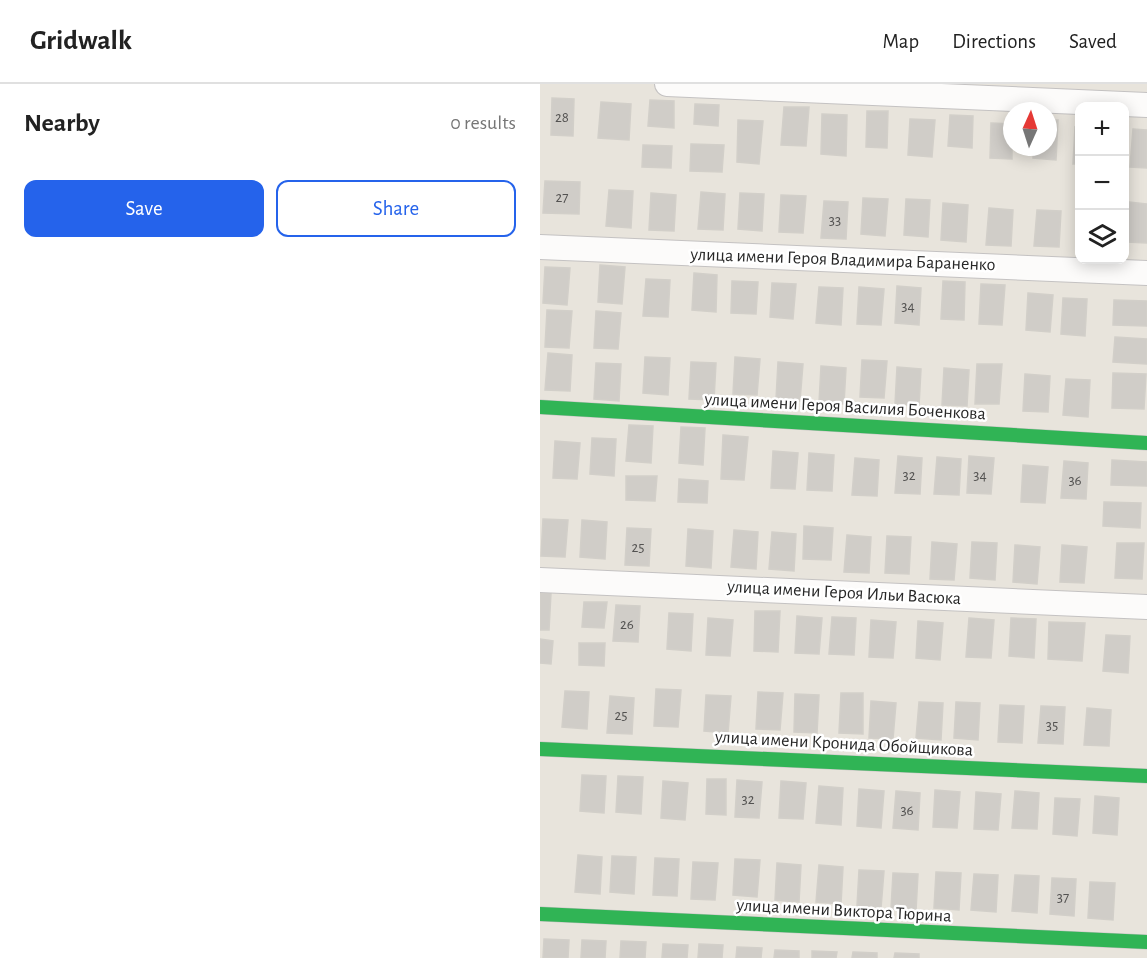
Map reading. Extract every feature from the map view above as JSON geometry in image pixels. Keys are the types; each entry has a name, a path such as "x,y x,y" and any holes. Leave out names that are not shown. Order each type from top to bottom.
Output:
{"street":[{"path":"667,84 1147,105"},
{"name":"улица имени Героя Владимира Бараненко","path":"540,247 1147,273"},
{"name":"улица имени Героя Василия Боченкова","path":"540,407 1147,443"},
{"name":"улица имени Героя Ильи Васюка","path":"540,580 1147,607"},
{"name":"улица имени Кронида Обойщикова","path":"540,749 1147,776"},
{"name":"улица имени Виктора Тюрина","path":"540,914 1147,942"}],"building":[{"path":"552,98 574,99 573,136 551,135"},
{"path":"650,100 674,101 674,128 648,126"},
{"path":"601,102 631,104 629,140 598,138"},
{"path":"695,104 719,105 718,126 694,124"},
{"path":"784,107 809,107 806,146 781,145"},
{"path":"867,111 888,111 887,148 866,147"},
{"path":"822,114 847,115 846,156 821,154"},
{"path":"950,115 973,116 972,148 948,146"},
{"path":"910,119 935,120 932,157 908,155"},
{"path":"738,120 763,121 759,164 737,162"},
{"path":"991,123 1003,124 1003,156 1012,156 1012,159 990,158"},
{"path":"1075,127 1075,164 1073,164"},
{"path":"1133,129 1147,130 1147,168 1130,167"},
{"path":"691,144 724,145 722,172 690,171"},
{"path":"643,145 672,146 671,168 642,167"},
{"path":"1033,156 1056,156 1056,160 1033,158"},
{"path":"545,181 580,182 579,214 543,213"},
{"path":"609,190 633,191 631,228 606,226"},
{"path":"701,192 725,194 723,230 698,229"},
{"path":"651,193 676,195 674,231 649,230"},
{"path":"740,193 764,194 762,231 738,229"},
{"path":"781,195 806,196 803,233 779,232"},
{"path":"863,198 888,199 885,236 861,234"},
{"path":"906,199 930,200 928,237 904,235"},
{"path":"824,201 848,202 846,239 821,238"},
{"path":"1129,202 1147,204 1147,243 1129,242"},
{"path":"943,203 968,205 966,242 941,240"},
{"path":"989,208 1013,210 1011,246 986,245"},
{"path":"1037,210 1061,211 1059,247 1034,246"},
{"path":"600,265 625,267 622,304 598,302"},
{"path":"545,267 570,268 567,305 543,303"},
{"path":"694,273 717,275 716,312 692,310"},
{"path":"646,279 670,280 668,317 643,316"},
{"path":"732,281 758,282 756,314 731,313"},
{"path":"943,281 965,282 964,320 941,319"},
{"path":"772,283 796,284 793,319 770,317"},
{"path":"981,284 1005,285 1002,325 979,324"},
{"path":"897,286 921,288 919,325 895,323"},
{"path":"819,287 843,288 841,325 816,323"},
{"path":"859,287 884,289 881,325 857,324"},
{"path":"1028,293 1053,295 1050,332 1026,330"},
{"path":"1063,298 1087,299 1085,336 1061,334"},
{"path":"1114,300 1147,301 1147,326 1113,325"},
{"path":"547,310 572,311 569,348 545,347"},
{"path":"596,311 621,313 618,349 594,348"},
{"path":"1115,337 1147,339 1147,364 1113,362"},
{"path":"548,353 572,355 570,391 545,390"},
{"path":"645,357 670,358 668,395 643,393"},
{"path":"735,357 760,359 757,395 733,394"},
{"path":"862,360 887,361 884,398 860,397"},
{"path":"691,362 716,363 714,400 689,399"},
{"path":"778,362 803,364 800,401 776,399"},
{"path":"596,363 621,364 619,401 594,399"},
{"path":"977,364 1002,364 999,404 975,404"},
{"path":"821,366 846,368 844,404 819,403"},
{"path":"897,367 921,369 919,406 895,404"},
{"path":"944,368 969,370 967,406 942,405"},
{"path":"1113,373 1146,374 1144,409 1112,408"},
{"path":"1025,374 1050,376 1048,412 1023,411"},
{"path":"1066,379 1090,380 1088,417 1063,415"},
{"path":"629,425 653,426 651,463 626,461"},
{"path":"681,427 705,428 703,465 679,463"},
{"path":"723,435 748,437 744,480 721,479"},
{"path":"592,438 616,439 614,476 590,474"},
{"path":"555,441 580,443 577,479 553,478"},
{"path":"773,451 798,453 795,489 771,488"},
{"path":"809,453 834,455 832,491 807,490"},
{"path":"898,456 922,458 920,494 895,493"},
{"path":"969,456 994,458 991,494 967,493"},
{"path":"937,457 961,459 959,495 934,494"},
{"path":"855,458 879,460 877,496 852,495"},
{"path":"1112,460 1147,462 1147,486 1111,485"},
{"path":"1064,461 1088,463 1086,499 1061,498"},
{"path":"1023,465 1048,467 1045,503 1021,502"},
{"path":"626,476 657,476 655,501 626,500"},
{"path":"679,479 708,481 707,503 678,502"},
{"path":"1104,502 1141,503 1140,528 1103,526"},
{"path":"543,519 568,520 565,557 541,556"},
{"path":"582,520 607,522 605,559 580,557"},
{"path":"804,526 833,528 831,560 803,559"},
{"path":"627,528 651,529 649,566 625,565"},
{"path":"688,529 713,531 711,568 686,566"},
{"path":"734,530 758,532 756,569 731,567"},
{"path":"772,532 796,534 794,571 769,569"},
{"path":"847,535 871,537 869,573 844,572"},
{"path":"887,536 911,537 909,574 885,573"},
{"path":"932,542 957,544 954,580 930,579"},
{"path":"972,542 997,543 995,580 970,578"},
{"path":"1117,543 1144,543 1142,579 1115,578"},
{"path":"1015,545 1040,547 1037,584 1013,582"},
{"path":"1062,545 1087,547 1084,583 1060,582"},
{"path":"540,593 551,593 549,630 540,630"},
{"path":"584,602 607,602 604,628 582,627"},
{"path":"616,605 640,606 638,642 613,641"},
{"path":"755,611 780,611 778,652 754,651"},
{"path":"669,613 693,614 691,651 667,649"},
{"path":"797,616 822,618 819,654 795,653"},
{"path":"832,617 856,618 854,655 829,654"},
{"path":"708,618 733,620 730,656 706,655"},
{"path":"969,618 994,620 991,658 966,657"},
{"path":"1011,618 1036,619 1034,658 1009,656"},
{"path":"871,620 896,622 893,658 869,657"},
{"path":"918,621 943,623 940,660 916,658"},
{"path":"1049,622 1085,623 1082,661 1048,659"},
{"path":"1106,635 1130,636 1128,673 1103,671"},
{"path":"540,639 553,641 551,664 540,663"},
{"path":"579,643 605,643 604,666 579,665"},
{"path":"656,689 681,690 678,727 654,726"},
{"path":"565,691 589,692 587,729 562,727"},
{"path":"758,692 783,693 780,730 756,729"},
{"path":"841,693 863,693 863,734 839,733"},
{"path":"795,694 819,695 817,733 794,732"},
{"path":"706,695 731,696 728,733 704,731"},
{"path":"610,696 634,698 632,734 607,733"},
{"path":"871,701 896,703 893,739 869,738"},
{"path":"919,702 943,703 941,740 916,738"},
{"path":"956,702 980,703 978,740 954,738"},
{"path":"1000,705 1024,706 1022,743 998,742"},
{"path":"1041,706 1065,707 1063,744 1038,743"},
{"path":"1087,708 1111,710 1109,746 1084,745"},
{"path":"582,775 606,776 604,813 580,811"},
{"path":"618,776 643,777 641,814 616,812"},
{"path":"707,779 726,779 726,815 706,814"},
{"path":"737,780 762,782 759,818 735,817"},
{"path":"663,781 688,783 685,820 661,818"},
{"path":"781,781 806,783 803,819 779,818"},
{"path":"819,786 843,788 841,825 816,823"},
{"path":"859,789 884,791 881,828 857,826"},
{"path":"935,790 960,792 957,828 933,827"},
{"path":"896,791 920,793 918,830 893,828"},
{"path":"1015,791 1039,793 1037,829 1012,828"},
{"path":"976,792 1001,794 998,830 974,829"},
{"path":"1095,796 1119,798 1117,835 1093,833"},
{"path":"1055,798 1080,799 1077,836 1053,834"},
{"path":"578,855 602,857 600,894 575,892"},
{"path":"612,856 636,857 634,894 610,892"},
{"path":"655,858 679,859 677,896 653,895"},
{"path":"735,859 760,860 757,897 733,895"},
{"path":"693,862 718,863 715,900 691,899"},
{"path":"777,863 801,865 799,902 775,900"},
{"path":"819,865 843,867 841,904 816,902"},
{"path":"859,870 884,871 881,908 857,906"},
{"path":"936,872 961,873 959,910 934,908"},
{"path":"893,873 918,874 916,911 891,909"},
{"path":"974,874 998,875 996,912 971,910"},
{"path":"1015,875 1039,876 1037,913 1012,911"},
{"path":"1052,878 1076,879 1074,916 1050,914"},
{"path":"1090,882 1115,883 1113,920 1088,918"},
{"path":"544,939 569,940 568,958 543,958"},
{"path":"582,940 606,941 605,958 581,958"},
{"path":"621,941 646,942 645,958 620,958"},
{"path":"663,944 688,945 687,958 662,958"},
{"path":"699,944 723,945 722,958 698,958"},
{"path":"737,947 762,948 761,958 736,958"},
{"path":"775,950 799,951 799,958 774,958"},
{"path":"812,951 837,952 836,958 812,958"},
{"path":"853,952 877,953 877,958 852,958"},
{"path":"895,953 919,954 919,958 894,958"}],"traffic: fast":[{"path":"540,407 1147,443"},
{"path":"540,749 1147,776"},
{"path":"540,914 1147,942"}]}
